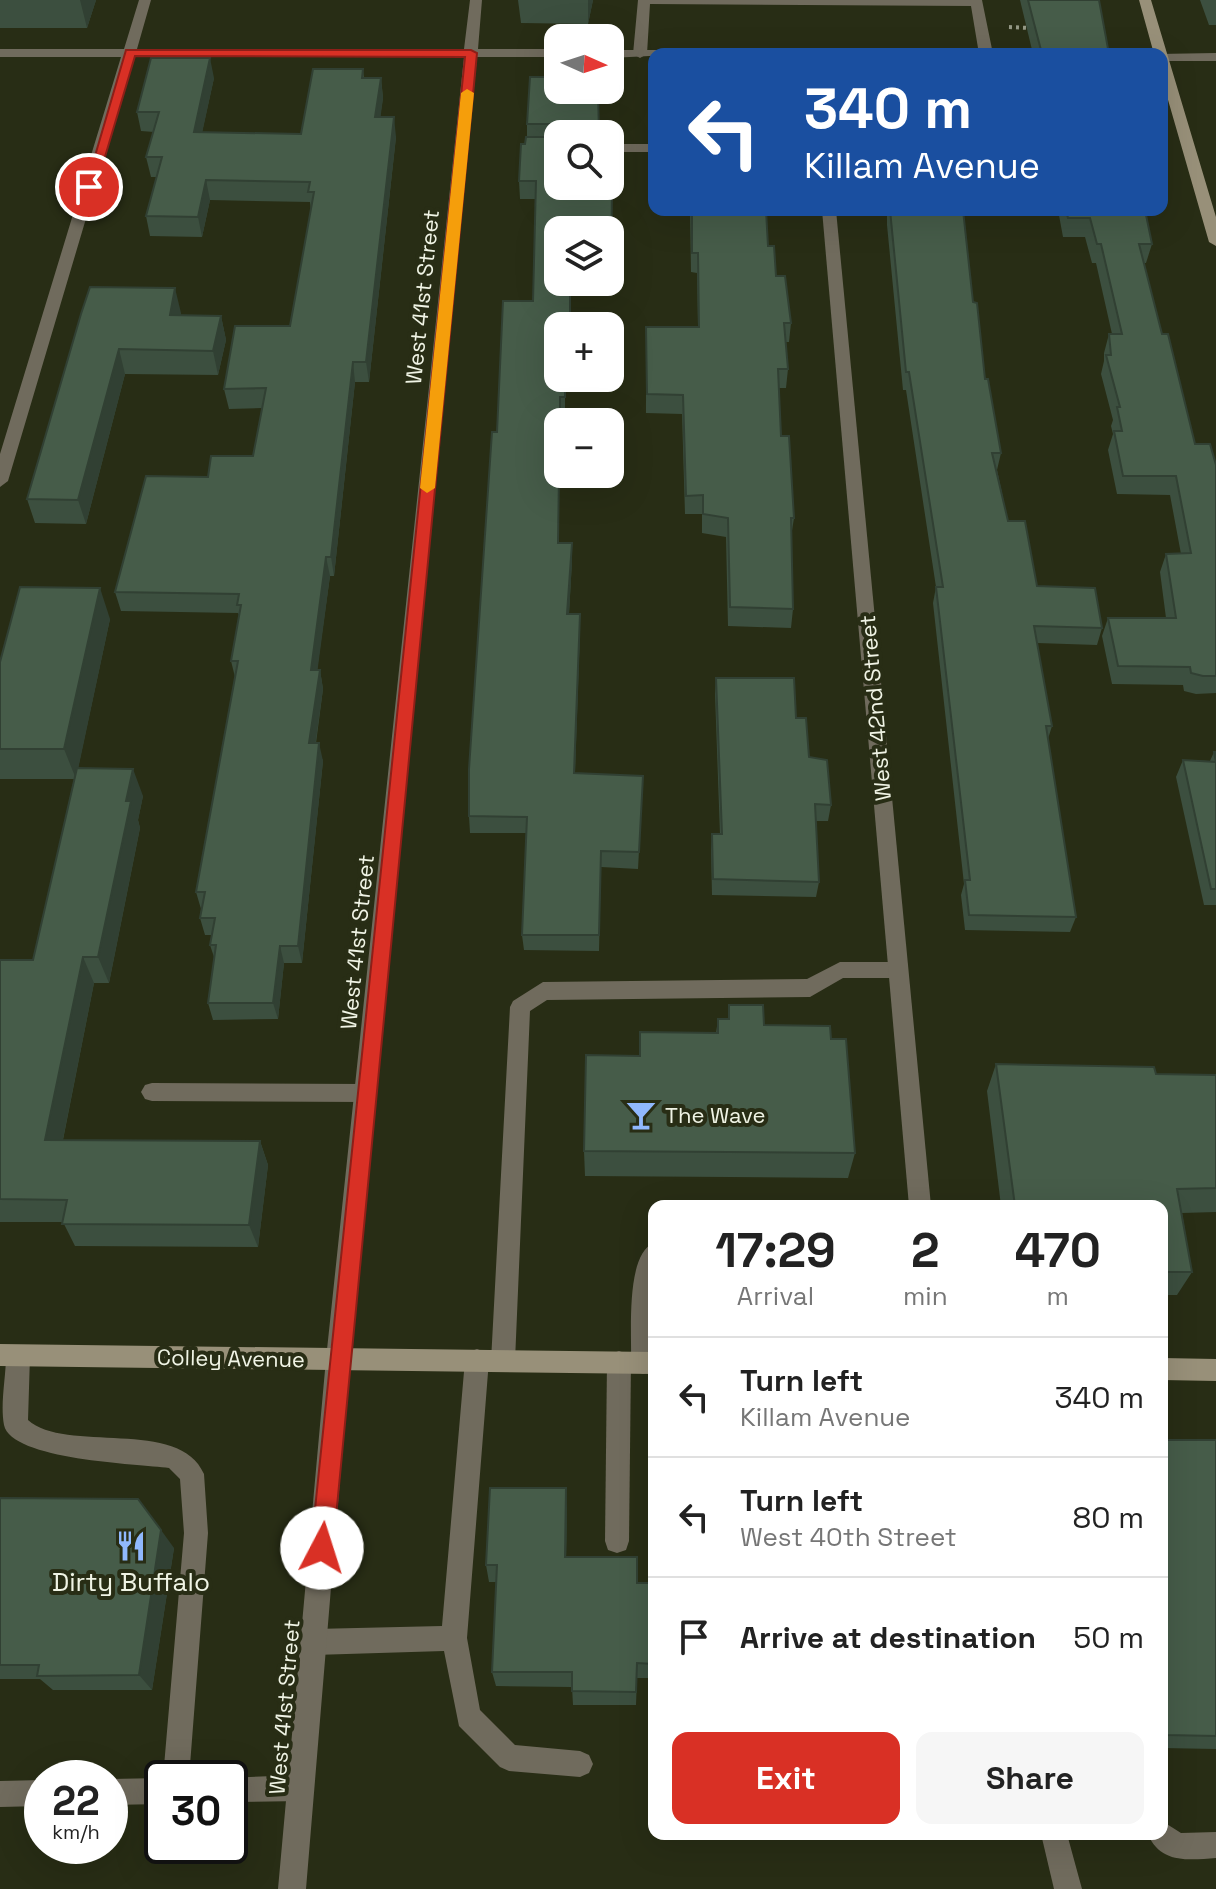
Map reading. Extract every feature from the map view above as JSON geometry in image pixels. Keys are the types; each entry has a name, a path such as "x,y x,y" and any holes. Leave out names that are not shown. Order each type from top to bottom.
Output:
{"street":[{"path":"0,481 145,0"},
{"name":"West 41st Street","path":"292,1889 338,1359 476,0"},
{"path":"1145,0 1160,48"},
{"path":"640,54 644,1 977,1 985,48"},
{"path":"0,53 544,53"},
{"path":"624,54 648,54"},
{"path":"1168,56 1216,57"},
{"path":"1168,74 1211,205 1216,242"},
{"path":"624,148 648,148"},
{"name":"West 42nd Street","path":"830,216 919,1200"},
{"path":"503,1361 520,1007 543,991 810,988 840,970 898,970"},
{"path":"152,1092 365,1093"},
{"path":"617,1541 648,1261"},
{"path":"9,1356 16,1425 25,1434 56,1443 174,1457 192,1474 196,1533 177,1760"},
{"name":"Colley Avenue","path":"9,1356 639,1363"},
{"path":"477,1360 454,1638 468,1717 509,1758 580,1764"},
{"path":"1168,1369 1216,1370"},
{"path":"314,1642 454,1638"},
{"path":"248,1789 301,1788"},
{"path":"1,1794 24,1793"},
{"path":"1056,1840 1068,1889"},
{"path":"1168,1840 1177,1847 1216,1845"}],"path":[{"path":"1003,27 1036,28"}],"building":[{"path":"1028,0 1099,0 1108,48 1040,48"},
{"path":"151,58 210,58 194,132 301,134 313,69 363,69 362,78 381,78 375,117 394,117 366,362 353,362 331,557 326,557 311,670 320,670 309,743 319,743 298,946 280,946 273,1003 208,1003 216,945 210,945 215,918 200,918 205,892 196,892 238,661 231,661 241,605 237,605 239,594 115,592 146,476 208,477 211,456 253,456 266,388 224,389 235,326 290,326 314,192 308,192 310,182 206,180 198,217 146,216 162,157 146,157 159,112 137,112"},
{"path":"530,77 544,77 544,104 598,104 599,120 544,120 544,124 527,124"},
{"path":"526,137 544,137 544,200 612,200 612,216 544,216 544,296 570,296 570,312 544,312 544,392 565,392 565,397 560,397 560,408 544,408 544,488 559,488 558,543 572,543 567,614 580,614 574,773 643,776 639,852 601,851 599,935 522,935 527,817 469,816 469,769 492,432 497,432 503,301 533,301 536,181 519,181 521,144 525,144"},
{"path":"692,216 766,216 768,246 774,246 776,276 785,276 791,323 784,323 788,369 778,369 781,436 789,436 794,518 791,518 793,609 730,607 728,518 703,514 703,495 686,496 683,395 647,394 646,327 699,327 698,253 692,253"},
{"path":"891,216 964,216 985,379 988,379 1001,453 992,453 1008,521 1025,521 1037,586 1095,588 1102,628 1034,626 1052,726 1046,726 1076,917 969,915 965,880 970,880 936,587 943,587 909,372 906,372"},
{"path":"1146,216 1152,244 1139,244 1162,334 1168,334 1195,444 1210,444 1216,465 1216,676 1191,673 1190,667 1118,666 1108,618 1176,618 1166,554 1191,553 1176,476 1123,476 1114,431 1122,431 1117,407 1120,407 1106,355 1111,355 1109,334 1122,334 1101,244 1097,244 1090,218 1068,218"},
{"path":"90,287 175,288 170,315 221,316 213,351 119,349 78,500 27,499 81,314"},
{"path":"20,587 100,588 64,749 0,749 0,662"},
{"path":"716,678 794,678 796,718 806,718 809,757 827,760 831,805 815,804 819,882 713,879 712,834 722,834"},
{"path":"1183,760 1216,762 1216,889 1211,889"},
{"path":"77,768 133,769 126,801 131,801 98,957 83,957 45,1140 260,1141 249,1225 62,1224 67,1200 0,1199 0,960 33,960"},
{"path":"729,1005 763,1005 764,1025 830,1026 831,1039 846,1039 855,1153 584,1151 586,1055 640,1056 640,1032 718,1033 718,1019 729,1019"},
{"path":"996,1064 1154,1067 1156,1074 1216,1075 1216,1188 1177,1189 1192,1272 1168,1272 1168,1200 1014,1200"},
{"path":"1168,1440 1216,1440 1216,1736 1168,1735"},
{"path":"490,1488 566,1488 565,1557 637,1557 637,1583 648,1583 648,1664 637,1663 636,1692 572,1691 572,1672 492,1672 497,1565 486,1565"},
{"path":"0,1498 138,1499 161,1530 139,1675 37,1676 39,1665 0,1665"}],"slow traffic":[{"path":"427,488 467,93"}],"place":[{"name":"The Wave","path":"641,1115"},
{"name":"Dirty Buffalo","path":"131,1546"}],"route":[{"path":"89,187 130,52 471,53 338,1359 322,1548"}]}
